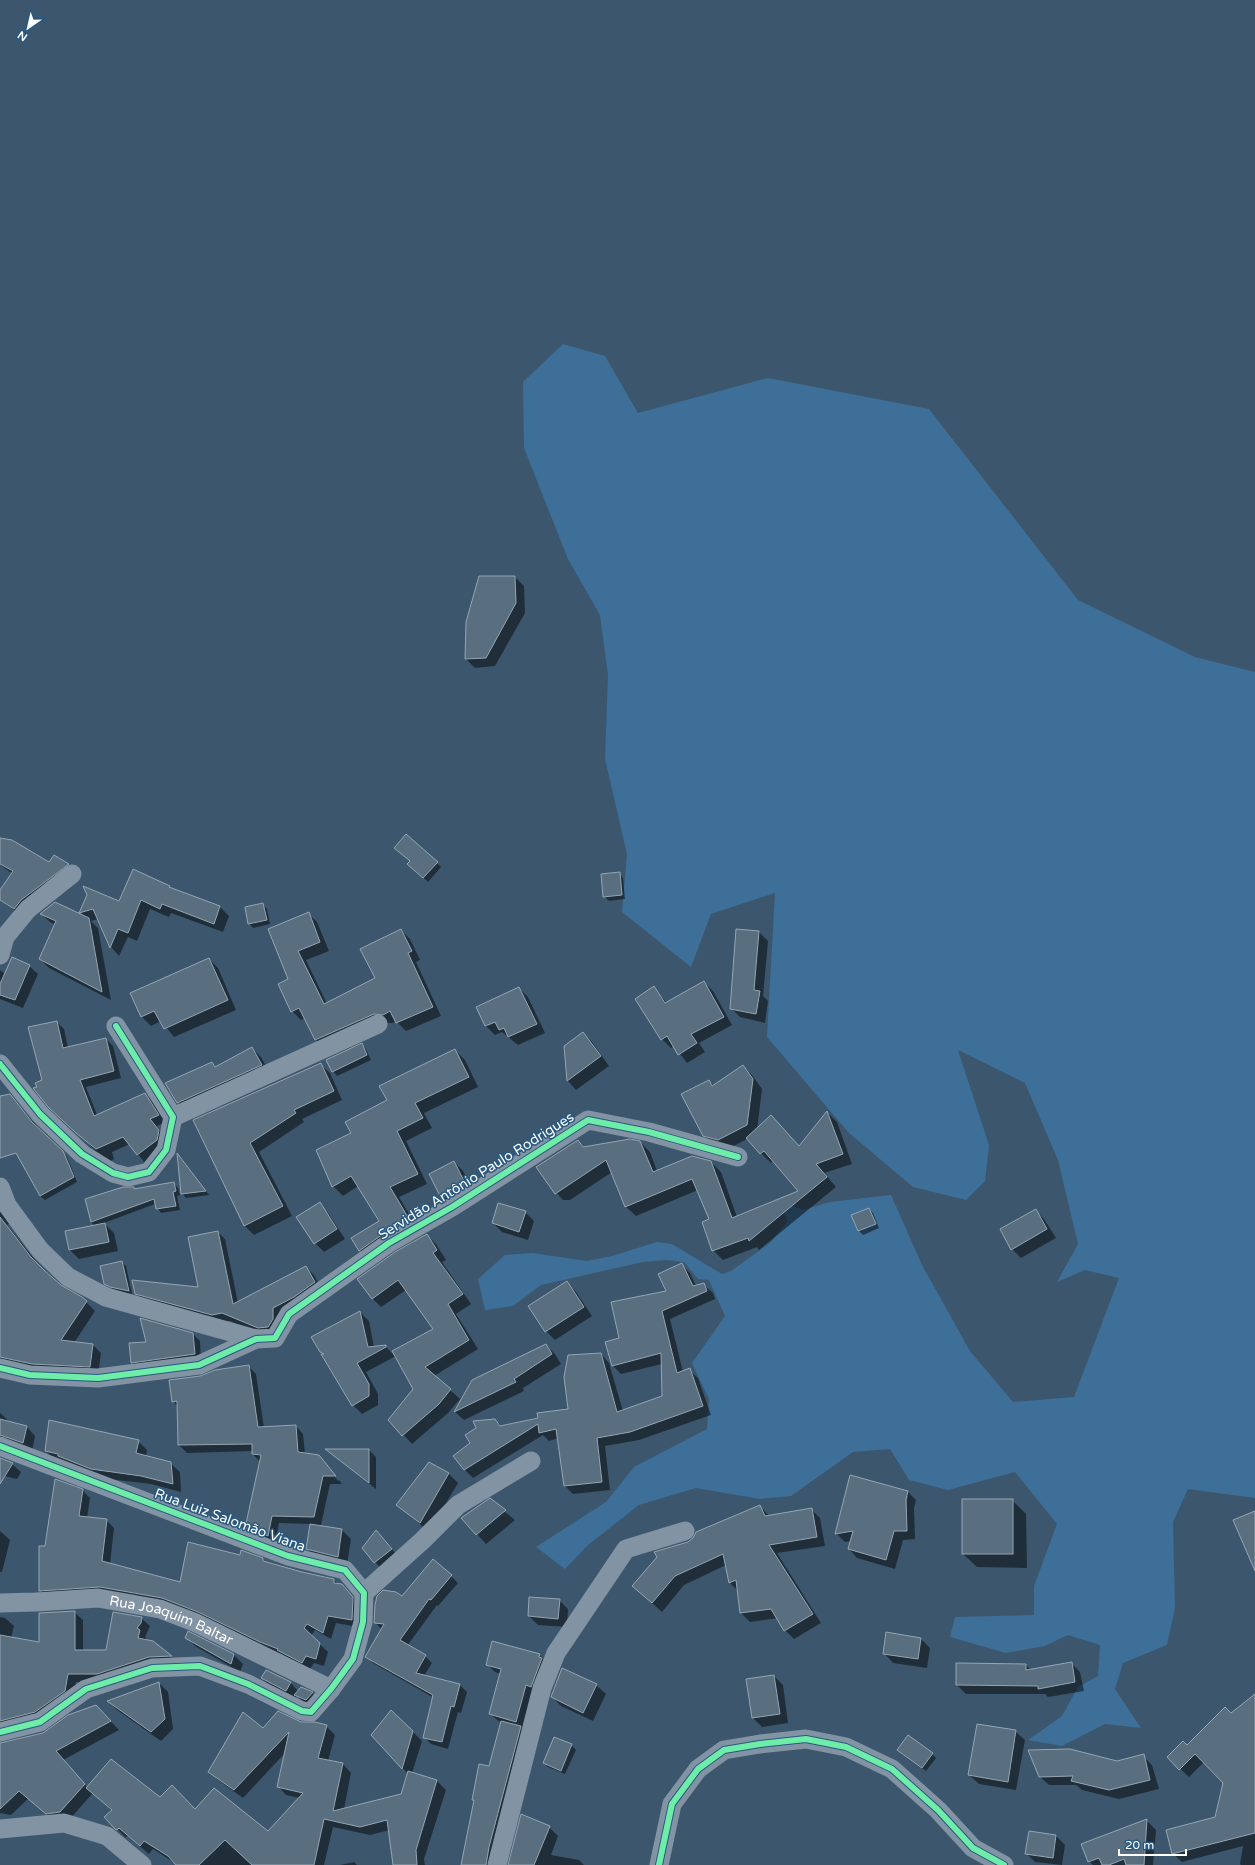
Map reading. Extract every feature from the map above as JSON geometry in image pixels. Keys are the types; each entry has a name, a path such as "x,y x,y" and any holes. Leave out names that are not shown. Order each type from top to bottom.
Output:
{"street":[{"path":"0,956 5,937 28,909 72,874"},
{"path":"173,1118 378,1024"},
{"path":"0,1064 40,1114 82,1154 113,1173 128,1177 149,1172 166,1150 173,1118 116,1026"},
{"name":"Servidão Antônio Paulo Rodrigues","path":"256,1339 275,1338 289,1314 389,1244 452,1207 588,1120 649,1132 738,1157"},
{"path":"0,1187 7,1205 40,1250 68,1277 106,1297 256,1339"},
{"path":"0,1368 30,1375 98,1378 199,1365 256,1339"},
{"name":"Rua Luiz Salomão Viana","path":"0,1446 288,1556 345,1570 364,1593"},
{"path":"0,1732 40,1722 86,1689 152,1668 200,1666 248,1684 302,1711 312,1712 353,1659 363,1622 364,1593 423,1540 458,1505 531,1461"},
{"path":"497,1865 542,1688 556,1653 626,1549 685,1531"},
{"name":"Rua Joaquim Baltar","path":"0,1602 36,1602 98,1598 160,1609 194,1622 331,1689"},
{"path":"659,1865 672,1804 698,1769 724,1750 806,1739 846,1747 892,1769 938,1810 973,1848 1004,1865"},
{"path":"0,1829 64,1823 106,1836 142,1865"}],"shaded area":[{"path":"563,344 605,356 638,413 768,378 929,409 1078,600 1195,657 1255,672 1255,1498 1188,1489 1173,1522 1175,1608 1167,1645 1123,1663 1115,1689 1141,1728 1105,1724 1062,1746 1028,1740 1062,1716 1078,1687 1098,1676 1100,1645 1068,1635 1045,1646 1006,1653 950,1637 955,1617 1034,1615 1034,1586 1057,1524 1015,1472 948,1490 909,1480 890,1449 853,1452 791,1496 760,1499 696,1488 639,1505 588,1545 565,1569 536,1547 606,1502 634,1467 707,1429 709,1399 692,1363 725,1316 709,1280 698,1279 684,1262 667,1260 643,1262 541,1285 513,1306 485,1310 478,1279 505,1255 532,1253 587,1261 612,1256 657,1242 672,1244 722,1274 731,1271 770,1243 788,1221 778,1200 803,1210 830,1202 891,1195 922,1265 970,1351 1013,1402 1074,1397 1119,1278 1085,1270 1057,1282 1078,1244 1058,1160 1025,1083 958,1050 989,1145 985,1181 966,1200 913,1187 849,1133 767,1037 775,893 711,914 691,967 622,912 627,854 605,759 608,675 600,615 568,559 524,448 523,382"}],"building":[{"path":"479,576 515,576 516,603 486,658 465,659 466,622"},
{"path":"406,834 438,862 423,878 407,864 410,861 394,848"},
{"path":"0,838 12,840 49,862 54,855 69,864 21,900 14,909 0,900 0,890 13,871 0,864"},
{"path":"133,869 170,886 169,887 220,906 214,924 162,904 160,909 141,900 128,933 118,929 110,948 93,909 79,913 87,895 83,886 119,901"},
{"path":"620,872 622,895 603,897 601,874"},
{"path":"55,902 89,918 102,992 39,959 56,921 40,914"},
{"path":"263,903 267,920 248,924 245,907"},
{"path":"309,912 320,942 298,951 324,1004 375,978 360,949 401,929 412,951 408,953 433,1007 396,1023 390,1011 383,1015 374,1014 315,1040 299,1008 291,1012 278,984 288,979 268,929"},
{"path":"736,929 759,931 754,990 760,991 756,1014 730,1009"},
{"path":"12,957 30,965 15,1000 0,995 0,984"},
{"path":"209,958 228,1000 164,1029 154,1011 141,1017 130,993"},
{"path":"704,981 724,1017 691,1034 697,1043 678,1055 667,1036 661,1040 635,999 654,986 665,1003"},
{"path":"519,987 537,1024 508,1037 504,1028 499,1030 495,1022 485,1026 476,1007"},
{"path":"57,1021 63,1048 106,1038 114,1071 80,1080 94,1116 145,1093 159,1115 150,1119 159,1130 157,1140 137,1155 123,1137 96,1149 48,1107 33,1088 37,1087 35,1083 42,1080 28,1027"},
{"path":"583,1032 601,1056 567,1081 564,1046"},
{"path":"362,1043 367,1055 332,1072 326,1060"},
{"path":"252,1047 262,1065 177,1103 165,1083 212,1062 215,1067"},
{"path":"455,1049 469,1077 415,1103 423,1118 397,1131 418,1174 390,1187 409,1219 383,1234 359,1251 351,1238 379,1221 351,1176 332,1187 316,1150 351,1133 345,1122 387,1100 379,1086"},
{"path":"321,1063 334,1091 294,1110 296,1113 250,1143 283,1206 244,1226 193,1120"},
{"path":"743,1065 753,1079 747,1125 718,1140 703,1136 681,1094 709,1080 712,1086"},
{"path":"10,1094 32,1122 63,1151 74,1177 40,1196 16,1153 0,1158 0,1096"},
{"path":"827,1111 843,1154 816,1164 827,1177 749,1241 748,1238 712,1251 702,1222 709,1219 692,1179 625,1207 606,1160 555,1194 536,1167 578,1140 583,1147 630,1139 640,1141 653,1172 692,1156 711,1161 732,1218 798,1191 764,1151 760,1154 746,1138 771,1115 799,1146"},
{"path":"177,1153 206,1191 181,1194"},
{"path":"454,1161 466,1185 441,1198 429,1174"},
{"path":"174,1182 176,1191 173,1192 176,1206 156,1209 154,1199 91,1222 85,1199 123,1187 134,1187 134,1189"},
{"path":"320,1202 337,1229 314,1244 296,1217"},
{"path":"498,1203 526,1211 519,1232 492,1223"},
{"path":"869,1208 876,1224 858,1231 851,1215"},
{"path":"1036,1209 1047,1229 1011,1250 1000,1229"},
{"path":"0,1217 31,1257 46,1272 61,1285 87,1301 61,1340 93,1344 90,1367 32,1364 0,1357"},
{"path":"105,1223 109,1242 69,1250 65,1231"},
{"path":"218,1231 233,1304 306,1266 315,1282 294,1297 273,1308 273,1319 268,1327 258,1328 222,1313 212,1315 135,1294 132,1280 198,1287 188,1237"},
{"path":"427,1234 437,1250 433,1253 463,1294 448,1304 469,1340 425,1367 451,1389 439,1404 402,1436 388,1420 413,1389 392,1351 433,1329 398,1280 372,1299 357,1279 395,1252"},
{"path":"122,1261 129,1291 110,1287 104,1284 100,1266"},
{"path":"682,1263 693,1286 704,1283 707,1291 662,1311 677,1373 690,1368 703,1406 630,1432 597,1438 602,1482 564,1486 556,1429 539,1433 538,1424 464,1470 453,1456 470,1443 465,1435 476,1428 473,1421 495,1419 500,1426 538,1418 537,1413 568,1409 564,1377 568,1355 601,1353 617,1412 662,1396 661,1353 612,1366 605,1342 619,1338 611,1302 666,1291 658,1274"},
{"path":"567,1281 584,1307 545,1332 528,1306"},
{"path":"360,1311 368,1347 386,1345 386,1347 357,1363 369,1384 369,1396 352,1406 321,1354 324,1354 320,1352 311,1337"},
{"path":"140,1318 193,1333 195,1354 131,1363 129,1343 146,1342"},
{"path":"546,1344 552,1354 514,1379 516,1382 454,1412 472,1380"},
{"path":"249,1365 258,1427 296,1425 298,1452 319,1455 336,1476 323,1476 314,1517 272,1516 268,1536 245,1528 261,1455 252,1454 252,1444 178,1445 177,1401 172,1402 169,1380 200,1376 215,1370"},
{"path":"0,1419 27,1426 23,1443 0,1435"},
{"path":"49,1420 139,1440 136,1453 171,1462 173,1484 141,1476 91,1469 58,1456 58,1454 45,1451"},
{"path":"325,1449 369,1449 369,1483"},
{"path":"0,1458 13,1463 0,1484"},
{"path":"429,1462 449,1473 420,1523 396,1505"},
{"path":"850,1475 908,1491 906,1499 907,1531 894,1531 886,1560 848,1549 853,1531 835,1534"},
{"path":"55,1479 83,1489 79,1516 107,1519 102,1561 180,1582 188,1542 240,1555 241,1550 263,1558 263,1561 334,1579 334,1583 342,1584 353,1597 352,1620 328,1616 323,1633 307,1624 304,1628 320,1643 316,1659 306,1656 302,1663 277,1650 278,1649 260,1642 198,1612 162,1598 100,1587 39,1591 39,1546 45,1546"},
{"path":"490,1498 506,1510 476,1535 461,1518"},
{"path":"962,1499 1013,1499 1013,1554 962,1554"},
{"path":"760,1505 765,1516 812,1508 817,1537 769,1545 813,1614 784,1631 771,1609 740,1613 736,1580 729,1583 723,1554 675,1576 652,1603 632,1586 657,1557 654,1552 688,1542 693,1538 696,1532"},
{"path":"1255,1511 1255,1571 1233,1520"},
{"path":"310,1524 342,1529 338,1557 306,1549"},
{"path":"376,1530 392,1549 374,1563 362,1548"},
{"path":"433,1559 452,1575 431,1600 429,1599 400,1640 426,1655 416,1673 460,1684 454,1707 451,1706 442,1742 423,1738 433,1695 365,1657 384,1624 374,1623 377,1596 383,1590 396,1592 402,1596"},
{"path":"529,1597 560,1599 558,1619 528,1616"},
{"path":"75,1611 75,1650 106,1650 113,1612 142,1617 141,1623 137,1628 140,1630 138,1638 153,1641 172,1656 149,1657 97,1674 68,1674 65,1691 35,1712 0,1721 0,1635 39,1642 39,1613"},
{"path":"188,1631 234,1654 231,1664 185,1638"},
{"path":"886,1632 921,1638 918,1659 883,1654"},
{"path":"492,1641 540,1654 539,1657 542,1658 531,1687 526,1685 516,1722 489,1714 501,1669 486,1665"},
{"path":"1072,1662 1075,1682 1038,1689 1038,1686 956,1685 956,1663 1026,1664 1026,1670"},
{"path":"562,1668 597,1684 583,1713 551,1697"},
{"path":"266,1670 291,1682 286,1691 261,1678"},
{"path":"774,1675 780,1714 752,1718 746,1679"},
{"path":"159,1682 165,1719 151,1732 107,1701"},
{"path":"301,1687 313,1692 306,1700 294,1695"},
{"path":"1255,1694 1255,1833 1172,1854 1166,1830 1215,1817 1223,1783 1195,1754 1179,1770 1167,1757 1183,1741 1187,1745 1225,1707 1231,1713"},
{"path":"96,1705 111,1721 56,1751 85,1784 60,1812 46,1814 19,1791 0,1809 0,1743 43,1733 68,1715"},
{"path":"391,1710 413,1731 402,1769 371,1735"},
{"path":"278,1711 301,1722 315,1722 327,1725 318,1758 343,1763 333,1811 401,1794 408,1771 437,1780 416,1850 417,1865 393,1865 387,1820 360,1827 324,1819 314,1865 252,1865 225,1840 199,1865 176,1865 168,1856 144,1841 140,1846 119,1828 117,1830 115,1829 104,1817 112,1810 86,1788 111,1759 160,1797 172,1785 195,1809 214,1788 268,1831 303,1793 277,1787 289,1732 234,1790 208,1772 243,1712 263,1728"},
{"path":"501,1721 521,1726 489,1847 486,1865 461,1865 474,1800 472,1800 479,1764 489,1766"},
{"path":"977,1724 1016,1730 1008,1782 968,1775"},
{"path":"908,1735 933,1753 922,1768 897,1750"},
{"path":"554,1737 572,1744 561,1771 543,1763"},
{"path":"1070,1749 1117,1761 1144,1754 1150,1780 1109,1790 1071,1781 1073,1776 1039,1777 1028,1750"},
{"path":"521,1814 550,1826 534,1865 508,1865"},
{"path":"1147,1819 1144,1865 1126,1865 1124,1859 1109,1865 1102,1865 1099,1858 1088,1862 1081,1844"},
{"path":"1029,1831 1056,1835 1053,1858 1025,1854"}],"cycle path":[{"path":"0,1064 40,1114 82,1154 113,1173 128,1177 149,1172 166,1150 173,1117 116,1026"},
{"path":"0,1368 30,1375 98,1378 199,1365 256,1339 275,1338 289,1314 389,1243 452,1207 588,1120 649,1132 738,1157"},
{"path":"0,1446 288,1556 345,1570 364,1593 363,1622 353,1659 331,1689 311,1712 302,1711 248,1684 200,1666 152,1668 86,1689 40,1722 0,1732"},
{"path":"659,1865 672,1804 698,1769 724,1750 806,1739 846,1747 892,1769 938,1810 973,1848 1004,1865"}]}
